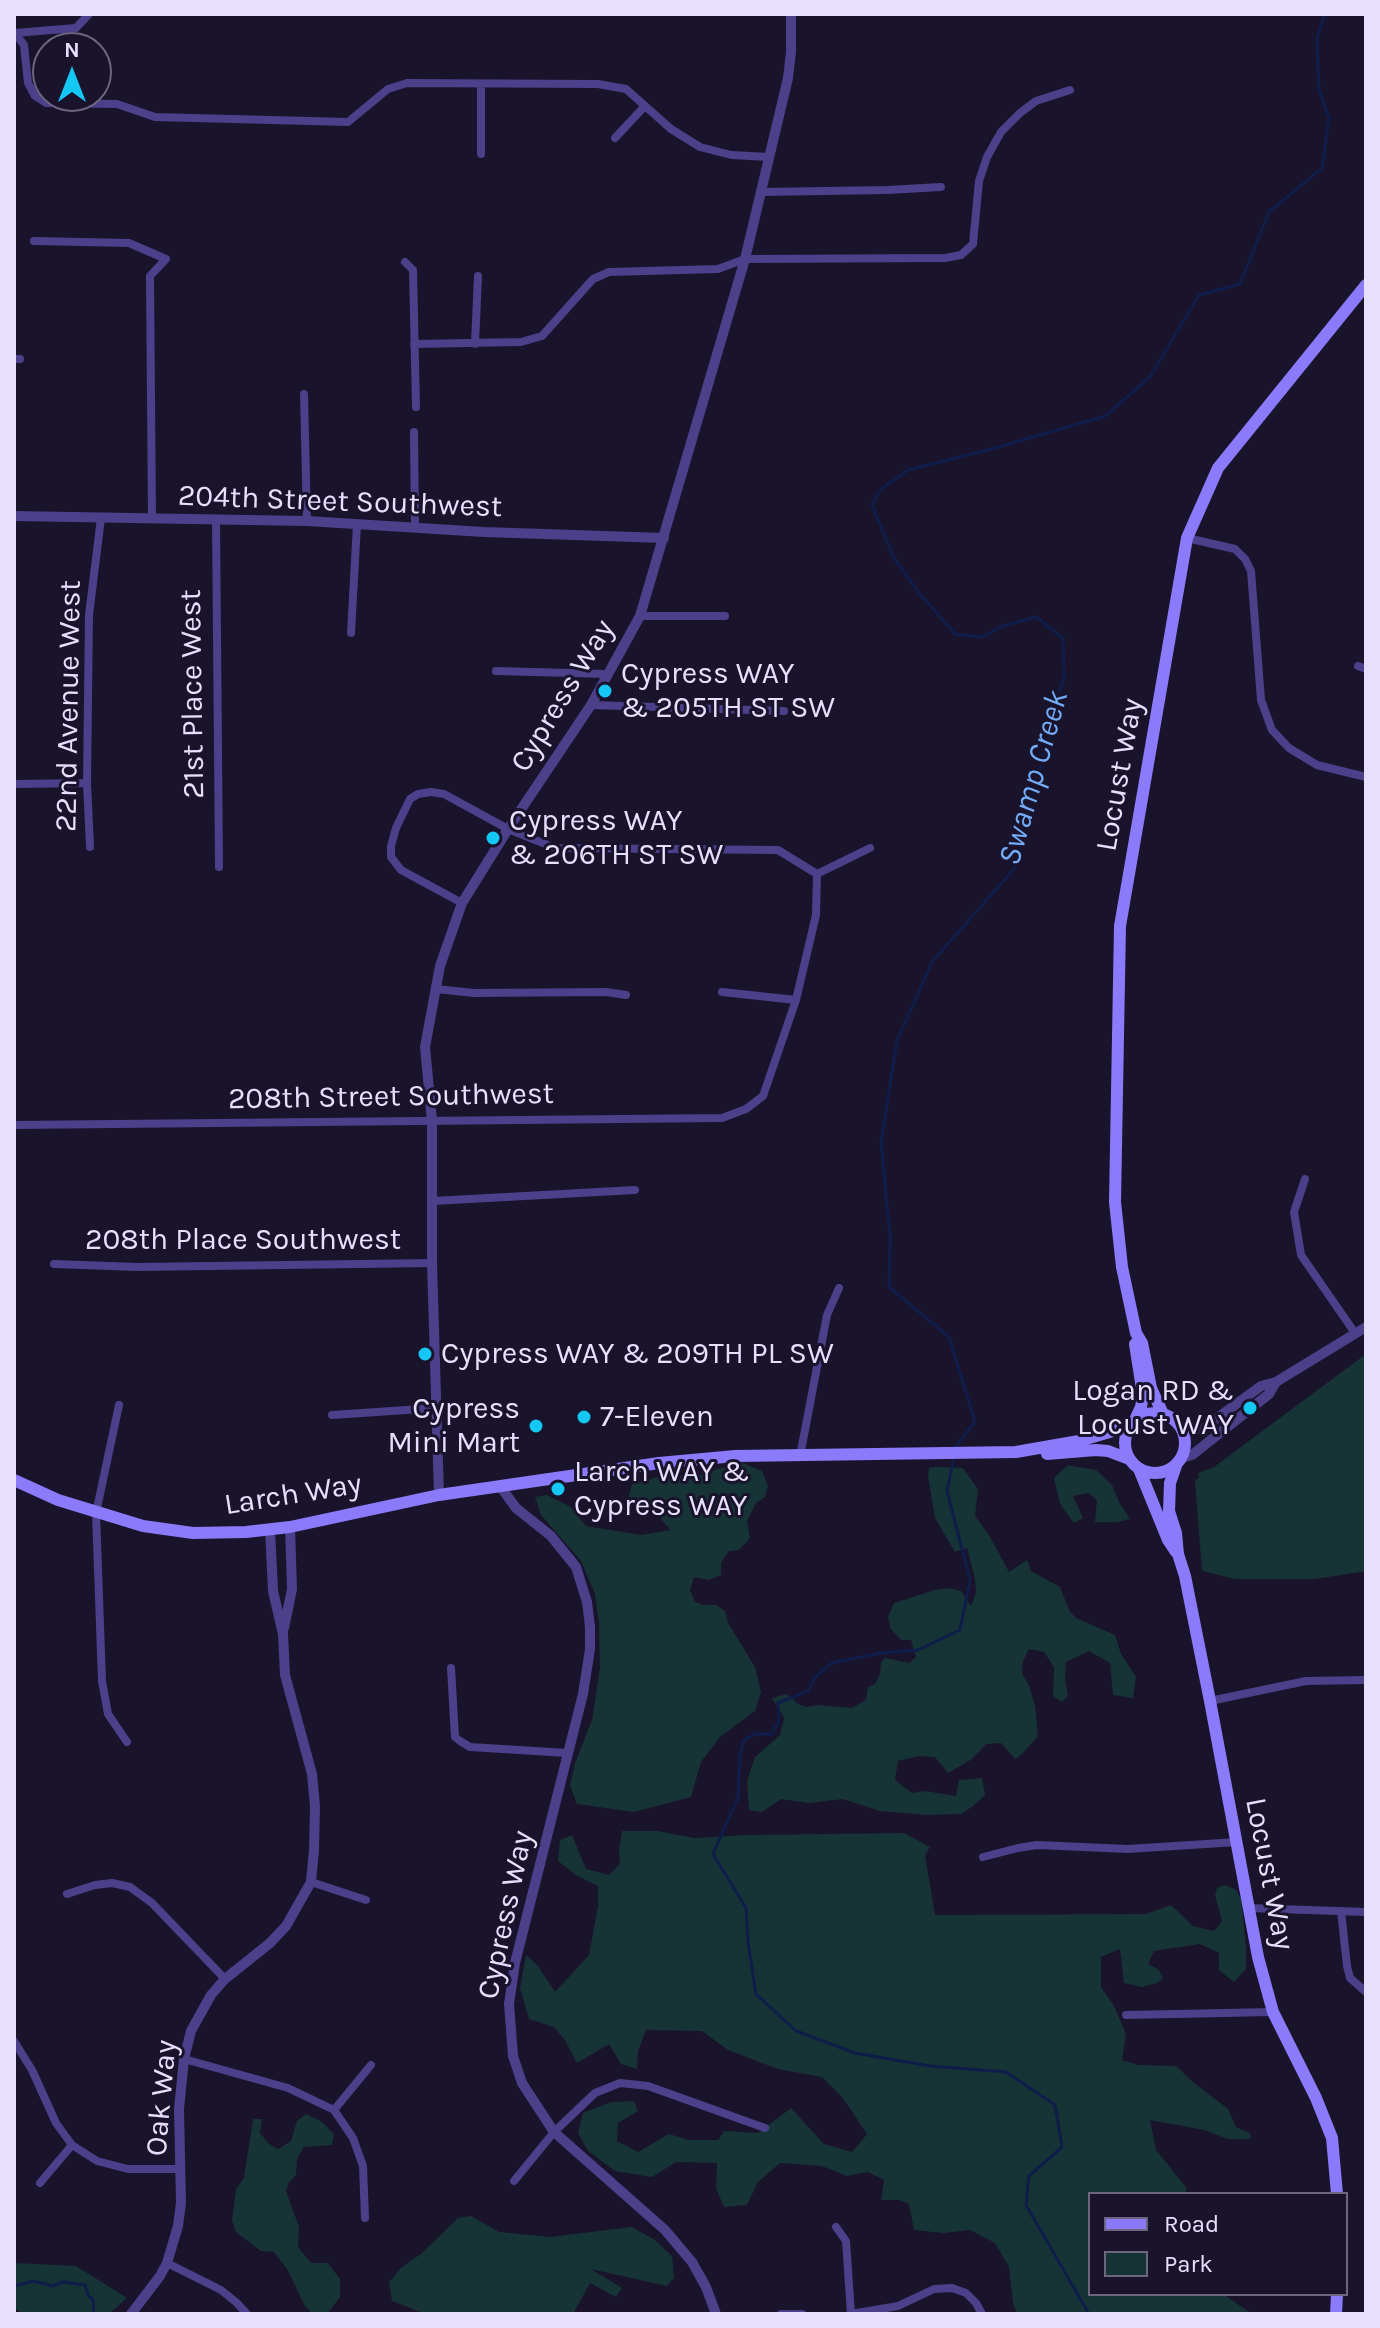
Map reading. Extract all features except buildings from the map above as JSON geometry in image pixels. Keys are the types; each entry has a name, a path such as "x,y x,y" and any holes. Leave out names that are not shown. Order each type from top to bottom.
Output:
{"main road":[{"name":"Locust Way","path":"1133,1423 1143,1395 1137,1366 1136,1333 1122,1267 1115,1202 1120,926 1187,538 1218,468 1366,285"},
{"name":"Locust Way","path":"1136,1333 1142,1343 1151,1388 1163,1414"},
{"path":"1148,1413 1163,1414 1180,1427 1184,1441 1180,1461 1161,1473 1139,1469 1129,1459 1125,1438 1133,1423 1148,1413"},
{"name":"Larch Way","path":"14,1480 96,1513 143,1526 193,1533 290,1527 439,1495 694,1459 1016,1452 1079,1441 1133,1423"},
{"name":"Larch Way","path":"1016,1452 1034,1455 1096,1450 1129,1459"},
{"name":"Locust Way","path":"1180,1461 1170,1483 1169,1511 1210,1701 1258,1957 1273,2012 1316,2098 1332,2138 1337,2192"},
{"name":"Locust Way","path":"1139,1469 1168,1540 1178,1554"}],"street":[{"path":"14,32 76,28 89,14"},
{"name":"Cypress Way","path":"439,1495 432,1263 432,1121 425,1047 440,966 462,903 591,705 640,616 745,259 788,78 791,14"},
{"path":"14,32 24,45 28,83 35,96 46,103 117,104 155,117 348,122 388,89 407,83 598,84 626,89 671,129 700,147 731,155 769,157"},
{"path":"481,84 481,154"},
{"path":"414,344 521,342 542,336 593,279 609,272 718,269 745,259 945,258 961,255 973,244 979,181 987,157 1001,132 1036,101 1070,90"},
{"path":"615,138 644,107"},
{"path":"761,192 941,187"},
{"path":"34,241 129,243 166,259 150,276 152,519"},
{"path":"405,262 413,270 416,407"},
{"path":"475,344 478,276"},
{"path":"304,394 307,521"},
{"path":"414,432 415,528"},
{"name":"204th Street Southwest","path":"14,516 307,521 664,538"},
{"name":"22nd Avenue West","path":"90,847 87,783 89,615 101,518"},
{"name":"21st Place West","path":"216,520 219,867"},
{"path":"351,633 357,524"},
{"path":"1187,538 1235,549 1251,571 1261,700 1272,730 1289,748 1317,765 1366,777"},
{"path":"640,616 725,616"},
{"path":"496,671 607,674"},
{"path":"591,705 784,711"},
{"path":"14,784 87,783"},
{"path":"462,903 401,870 391,857 396,828 410,799 418,794 444,794 508,829 555,848 778,850 817,874"},
{"path":"817,874 870,848"},
{"path":"722,992 796,1000 816,915 817,874"},
{"path":"436,989 474,993 606,992 626,995"},
{"name":"208th Street Southwest","path":"14,1125 722,1118 746,1109 763,1096 796,1000"},
{"path":"1305,1179 1294,1212 1301,1255 1355,1333"},
{"name":"208th Place Southwest","path":"433,1201 635,1190"},
{"name":"208th Place Southwest","path":"54,1264 137,1267 432,1263"},
{"path":"800,1456 827,1315 839,1288"},
{"path":"1180,1427 1194,1430 1205,1427 1261,1386 1276,1382 1366,1327"},
{"path":"1180,1461 1192,1455 1269,1394 1276,1382"},
{"path":"119,1405 96,1513 102,1681 108,1714 127,1742"},
{"path":"332,1415 436,1408"},
{"name":"Cypress Way","path":"500,1486 507,1499 551,1536 576,1567 585,1594 590,1627 583,1694 515,1963 509,2004 513,2056 522,2083 554,2132 665,2230 692,2262 716,2314"},
{"path":"283,1634 292,1589 290,1527"},
{"path":"270,1529 273,1591 283,1634"},
{"name":"Oak Way","path":"131,2314 152,2289 167,2263 178,2226 181,2203 179,2109 184,2059 191,2031 199,2013 225,1979 286,1926 311,1882 315,1806 312,1774 289,1693 283,1634"},
{"path":"451,1668 455,1737 460,1741 470,1747 567,1753"},
{"path":"1210,1701 1306,1681 1366,1680"},
{"path":"983,1857 1037,1845 1128,1849 1237,1842"},
{"path":"311,1882 366,1900"},
{"path":"67,1894 112,1883 130,1887 152,1903 225,1979"},
{"path":"1249,1908 1366,1912"},
{"path":"1341,1911 1350,1978 1366,1992"},
{"path":"1126,2015 1273,2012"},
{"path":"14,2041 32,2070 56,2123 72,2145 97,2161 128,2169 180,2169"},
{"path":"184,2059 288,2088 334,2110 353,2138 363,2166 365,2218"},
{"path":"334,2110 371,2065"},
{"path":"514,2181 554,2132 595,2093 620,2083 648,2086 765,2128"},
{"path":"40,2183 72,2145"},
{"path":"836,2227 846,2241 851,2314 898,2306 934,2289 952,2288 966,2293 982,2314"},
{"path":"167,2263 221,2290 247,2314"},
{"path":"781,2314 802,2314"}],"green space":[{"path":"1366,1354 1366,1571 1315,1579 1235,1579 1202,1571 1195,1481 1198,1473 1214,1467"},
{"path":"740,1462 762,1471 768,1486 765,1497 756,1503 747,1521 750,1538 739,1550 729,1551 721,1563 721,1575 708,1580 694,1577 690,1590 695,1602 716,1605 725,1611 728,1623 755,1667 761,1692 755,1711 720,1737 701,1762 691,1797 634,1812 577,1804 570,1785 592,1720 600,1667 599,1622 595,1594 581,1561 541,1515 535,1497 547,1495 571,1507 586,1526 641,1535 670,1530 657,1514 628,1499 632,1484 657,1477 700,1475"},
{"path":"1068,1465 1096,1470 1112,1485 1130,1519 1095,1522 1097,1500 1089,1493 1073,1496 1083,1518 1074,1523 1060,1504 1054,1478"},
{"path":"929,1468 963,1468 978,1489 975,1516 1009,1572 1027,1560 1031,1571 1060,1587 1070,1612 1076,1618 1115,1635 1121,1654 1136,1677 1133,1698 1113,1695 1110,1663 1089,1651 1066,1662 1068,1696 1062,1702 1053,1696 1054,1667 1044,1652 1029,1649 1022,1673 1035,1706 1038,1736 1023,1753 1015,1759 1001,1743 986,1744 972,1759 948,1773 935,1757 919,1756 898,1761 895,1780 912,1793 925,1791 956,1796 959,1780 982,1778 985,1795 961,1814 880,1811 843,1799 809,1803 781,1799 762,1812 749,1810 747,1781 755,1757 780,1735 784,1718 772,1698 787,1694 806,1707 852,1708 866,1700 868,1687 875,1684 885,1658 909,1663 916,1657 911,1640 901,1640 891,1629 888,1617 894,1603 950,1588 961,1591 971,1606 976,1592 967,1548 955,1552 935,1518 928,1476"},
{"path":"622,1831 658,1831 694,1838 904,1833 930,1847 925,1855 935,1915 1146,1914 1171,1905 1193,1926 1214,1931 1222,1921 1215,1895 1217,1888 1224,1885 1235,1889 1241,1898 1246,1969 1234,1982 1219,1970 1219,1953 1200,1944 1154,1951 1148,1964 1158,1969 1163,1978 1142,1987 1124,1983 1120,1949 1101,1957 1101,1987 1114,2006 1126,2034 1122,2060 1138,2065 1176,2066 1228,2109 1236,2127 1250,2133 1251,2139 1228,2139 1204,2130 1150,2120 1156,2150 1186,2187 1186,2192 1088,2192 1088,2296 1226,2296 1252,2314 1017,2314 1009,2267 995,2243 970,2230 943,2233 914,2230 909,2204 899,2200 881,2200 884,2180 868,2172 847,2176 822,2166 780,2163 758,2182 747,2205 724,2207 716,2188 717,2163 676,2162 652,2177 615,2171 588,2151 578,2133 583,2113 611,2102 634,2101 638,2111 618,2123 617,2141 638,2152 669,2134 688,2140 718,2140 724,2131 758,2133 791,2108 824,2144 852,2152 867,2134 842,2097 822,2077 778,2069 728,2050 702,2031 646,2030 638,2051 637,2069 621,2064 609,2044 577,2063 554,2027 529,2019 520,1988 526,1955 538,1966 555,1992 589,1955 598,1906 598,1886 558,1861 560,1840 572,1835 586,1869 609,1875 620,1864"},
{"path":"306,2114 322,2122 334,2134 332,2145 304,2147 297,2159 296,2175 286,2191 299,2227 298,2247 311,2263 328,2263 340,2279 340,2297 325,2314 313,2314 305,2306 287,2269 274,2252 261,2251 236,2232 232,2220 236,2189 244,2178 253,2119 262,2119 260,2133 278,2149 291,2141 297,2121"},
{"path":"471,2216 499,2232 550,2237 632,2227 655,2240 672,2256 674,2278 667,2286 591,2269 622,2288 616,2297 590,2283 574,2312 577,2314 426,2314 392,2301 389,2282 401,2268 422,2253 458,2218"},
{"path":"14,2263 76,2266 127,2298 109,2314 24,2314 14,2308"}],"waterway":[{"name":"Swamp Creek","path":"955,1451 975,1422 949,1337 889,1287 890,1237 881,1142 897,1041 932,962 1014,869 1064,677 1063,638 1036,617 1003,626 982,637 955,634 919,593 894,558 872,505 880,490 908,470 1105,416 1150,377 1199,295 1240,284 1269,212 1322,168 1329,118 1319,90 1317,38 1325,14"},
{"name":"Swamp Creek","path":"954,1458 947,1491 970,1580 960,1630 918,1650 881,1653 832,1663 815,1677 808,1691 778,1703 779,1721 772,1734 755,1734 744,1740 740,1755 738,1797 713,1854 746,1908 756,1994 796,2031 855,2053 930,2066 1006,2072 1055,2105 1062,2147 1029,2176 1026,2205 1089,2314"},
{"path":"14,2286 33,2281 53,2286 63,2282 85,2285 93,2300 94,2314"}],"place":[{"name":"Cypress WAY & 205TH ST SW","path":"605,691"},
{"name":"Cypress WAY & 206TH ST SW","path":"493,838"},
{"name":"Cypress WAY & 209TH PL SW","path":"425,1354"},
{"name":"Logan RD & Locust WAY","path":"1250,1408"},
{"name":"7-Eleven","path":"584,1417"},
{"name":"Cypress Mini Mart","path":"536,1426"},
{"name":"Larch WAY & Cypress WAY","path":"558,1489"}]}
